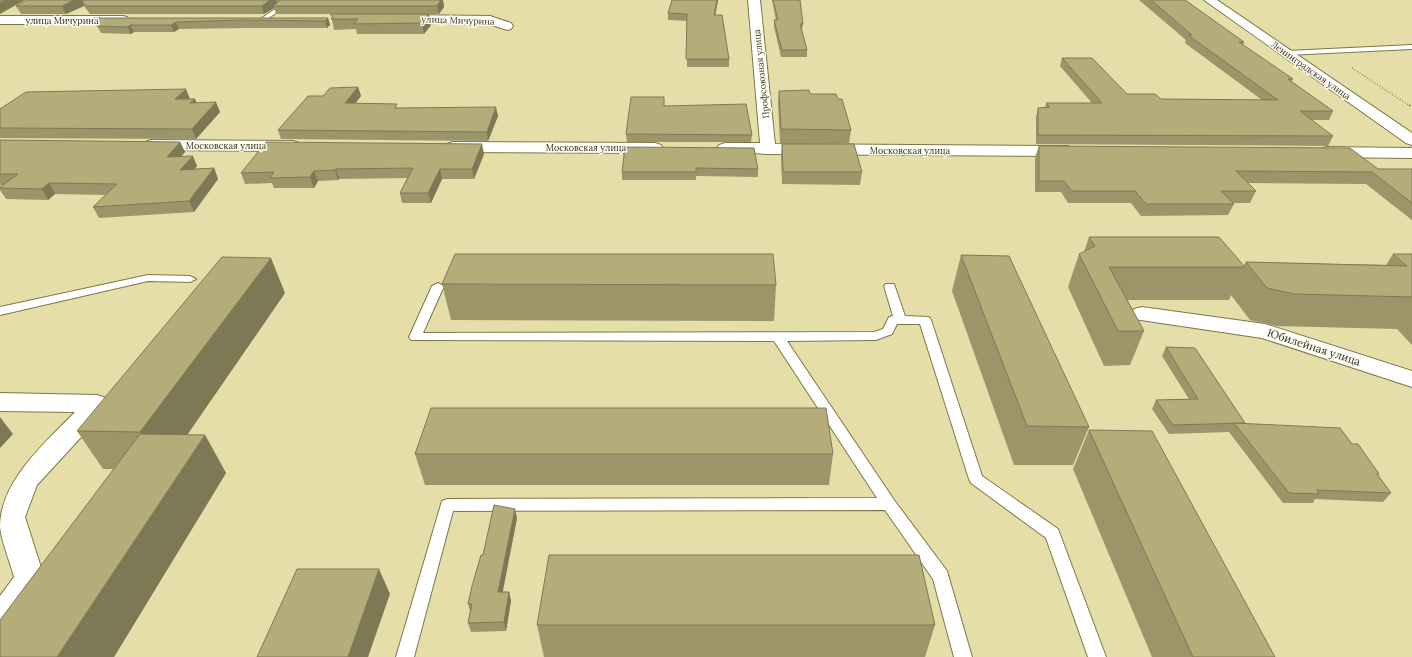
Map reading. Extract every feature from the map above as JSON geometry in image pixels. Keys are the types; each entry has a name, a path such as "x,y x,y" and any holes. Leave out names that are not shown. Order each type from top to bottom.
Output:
{"street":[{"name":"Профсоюзная улица","path":"754,0 768,149"},
{"name":"Ленинградская улица","path":"1210,0 1412,140"},
{"path":"0,20 18,10"},
{"path":"249,19 264,19 279,14"},
{"name":"улица Мичурина","path":"390,19 490,20 507,26"},
{"name":"улица Мичурина","path":"0,20 132,20"},
{"name":"Московская улица","path":"135,144 309,146"},
{"name":"Московская улица","path":"436,146 673,148"},
{"name":"Московская улица","path":"713,148 1078,151"},
{"path":"1309,152 1412,153"},
{"name":"Юбилейная улица","path":"1142,314 1266,331 1412,379"},
{"path":"0,402 97,404 26,480 5,518 30,580 0,620"}],"lane":[{"path":"1287,53 1412,47"},
{"path":"0,311 148,278 190,280"},
{"path":"438,286 415,337 876,336 888,331 892,320 925,320 976,479 1052,534 1097,657"},
{"path":"890,286 900,320"},
{"path":"0,306 28,304"},
{"path":"778,337 889,504 941,576 963,657"},
{"path":"405,657 447,505 889,504"}],"path":[{"path":"1326,52 1412,107"}],"building":[{"path":"27,0 74,0 62,6 16,6"},
{"path":"82,0 270,0 262,6 86,6"},
{"path":"280,0 441,0 437,6 273,6"},
{"path":"672,0 717,0 714,15 722,15 729,59 686,59 687,14 668,13"},
{"path":"773,0 800,0 803,24 800,24 807,50 782,50 774,20 778,20"},
{"path":"1151,0 1185,0 1244,42 1239,42 1293,79 1288,79 1333,111 1300,111 1333,136 1038,135 1038,108 1050,107 1046,103 1102,103 1062,58 1092,58 1127,94 1155,94 1161,99 1278,100 1188,35 1192,35"},
{"path":"330,14 429,14 422,23 354,24 358,19 331,19 333,17"},
{"path":"93,18 328,18 325,21 243,20 176,22 171,25 130,25 128,27 97,26"},
{"path":"358,87 345,103 397,104 395,108 496,107 487,132 278,130 308,96 323,96 330,88"},
{"path":"186,89 175,99 195,99 190,103 216,102 192,129 0,128 0,109 26,92"},
{"path":"809,90 810,94 836,94 838,99 842,99 851,130 781,129 779,91"},
{"path":"631,97 664,97 664,106 746,104 752,135 626,134"},
{"path":"0,140 180,142 167,157 193,156 180,170 214,168 189,201 93,207 117,184 49,183 42,189 0,188 18,174 0,174"},
{"path":"266,142 482,144 472,169 440,169 428,193 400,193 413,168 336,169 314,171 310,177 270,178 274,172 241,173"},
{"path":"782,144 854,144 862,172 783,172"},
{"path":"1039,146 1350,148 1378,169 1412,169 1412,203 1372,172 1236,171 1256,191 1221,191 1234,204 1146,204 1135,191 1072,191 1064,181 1039,181"},
{"path":"625,147 754,148 758,169 696,168 696,172 622,172"},
{"path":"1089,237 1219,237 1245,267 1109,267 1144,331 1118,331 1079,254 1095,246"},
{"path":"455,254 773,254 776,285 442,284"},
{"path":"1393,254 1412,254 1412,297 1294,294 1267,288 1246,262 1407,266"},
{"path":"961,255 1009,256 1089,427 1027,426"},
{"path":"222,257 271,258 140,432 77,431"},
{"path":"1166,347 1195,348 1245,423 1173,425 1156,400 1198,399"},
{"path":"431,408 826,408 833,454 415,454"},
{"path":"1234,423 1340,428 1352,444 1358,444 1391,493 1317,490 1319,494 1289,493"},
{"path":"1089,430 1152,431 1275,657 1193,657"},
{"path":"140,434 205,435 57,657 0,657 0,620"},
{"path":"494,505 515,509 498,592 509,592 504,622 468,623 472,604 468,604 481,555 483,555"},
{"path":"549,555 919,555 935,625 537,625"},
{"path":"297,569 379,569 348,657 257,657"}]}
